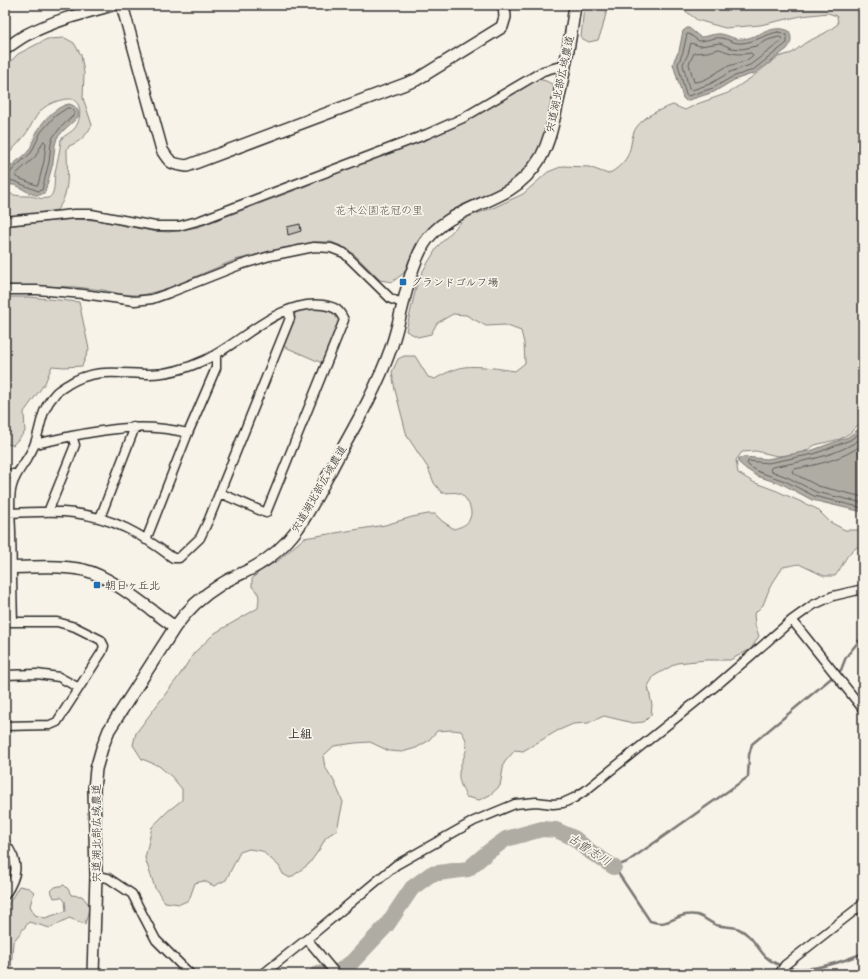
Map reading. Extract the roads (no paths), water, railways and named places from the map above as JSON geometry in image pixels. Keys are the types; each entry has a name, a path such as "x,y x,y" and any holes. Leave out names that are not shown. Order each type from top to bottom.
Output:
{"street":[{"path":"5,49 24,36 41,28 66,18 112,5"},
{"path":"122,5 162,150 173,164 187,166 416,80 502,27 505,17 504,5"},
{"name":"宍道湖北部広域農道","path":"93,974 93,929 96,876 94,788 96,769 102,748 113,723 175,627 186,613 202,598 221,584 254,568 272,556 285,545 298,527 334,465 380,378 392,346 415,263 425,243 437,228 454,217 508,191 530,173 540,158 548,141 565,67 575,5"},
{"path":"5,221 74,214 91,214 155,226 179,226 201,220 428,134 463,118 543,71 557,67 565,67"},
{"path":"5,290 37,290 135,301 152,299 240,265 270,256 314,247 325,247 344,253 391,298 404,303"},
{"path":"5,726 54,724 60,720 104,649 101,640 76,627 56,622 9,622 8,513 12,486 16,474 35,444 43,412 48,402 57,392 74,381 91,374 109,372 150,374 170,372 206,360 260,325 288,310 301,306 318,305 330,306 340,312 344,320 266,512 220,493"},
{"path":"8,513 72,513 100,518 132,530 173,558 179,558 200,538 220,493 290,318 288,310"},
{"path":"146,540 216,368 216,354"},
{"path":"100,518 133,432 133,427"},
{"path":"35,444 115,428 163,428 188,434"},
{"path":"48,512 74,445 72,436"},
{"path":"5,474 16,474"},
{"path":"8,568 53,567 86,571 103,577 175,627"},
{"path":"263,974 396,865 474,821 515,804 536,802 553,804 563,803 574,798 585,791 717,685 792,620 813,605 833,596 863,589"},
{"path":"792,620 863,709"},
{"path":"5,675 37,674 59,677 79,688"},
{"path":"5,843 14,857 16,871 13,884 5,896"},
{"path":"96,876 108,878 132,894 156,940 190,974"},
{"path":"782,970 863,904"},
{"path":"307,939 336,974"}],"water":[{"path":"687,28 700,37 719,34 739,39 748,38 771,30 783,29 789,31 791,40 787,49 755,73 734,80 714,92 686,101 683,98 673,64 679,51 683,31"},
{"path":"69,104 76,108 78,117 57,138 53,163 45,192 34,195 14,185 7,184 6,178 9,168 29,150 37,132 44,122 60,107"},
{"path":"863,426 863,512 812,500 784,485 757,476 738,462 739,458 744,457 767,459 813,450 848,437"}],"waterway":[{"path":"863,636 846,657 841,670 752,744 749,755 748,777 627,862 614,867 650,921 662,923 687,915 697,915 716,925 739,929 754,942 766,957 776,964 800,969 813,968 840,962 863,953"},
{"name":"古曽志川","path":"317,974 340,971 352,962 387,925 412,888 431,874 468,869 506,839 542,829 556,830 574,838 592,853 614,867"}],"place":[{"name":"グランドゴルフ場","path":"403,282"},
{"name":"朝日ヶ丘北","path":"97,585"}],"district":[{"name":"上組","path":"300,734"}],"park label":[{"name":"花木公園花冠の里","path":"379,210"}]}
